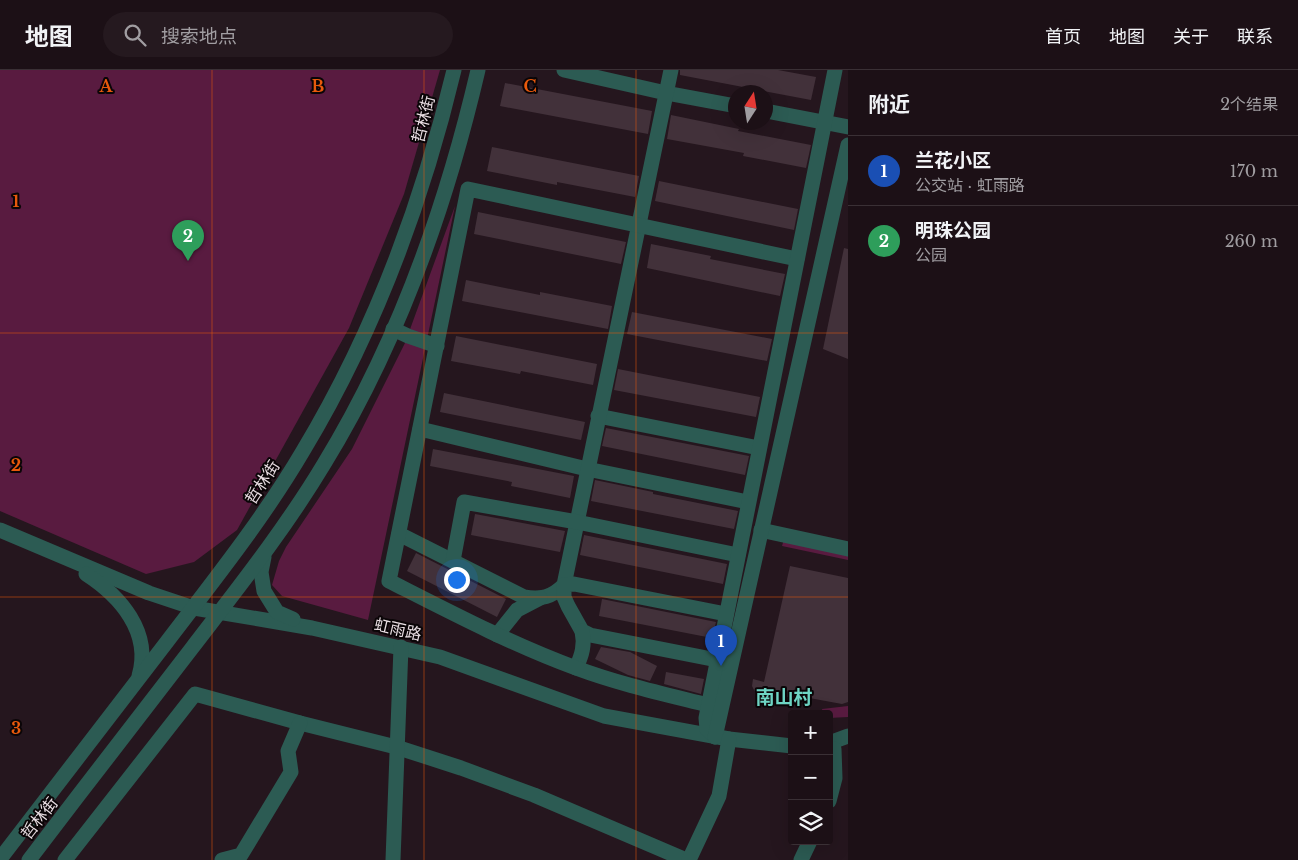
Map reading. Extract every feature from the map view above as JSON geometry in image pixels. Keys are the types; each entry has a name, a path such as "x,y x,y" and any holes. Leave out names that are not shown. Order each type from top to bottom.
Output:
{"street":[{"name":"哲林街","path":"0,859 194,608 251,531 312,435 361,341 391,274 433,153 454,70"},
{"name":"哲林街","path":"29,860 267,550 296,509 325,462 355,409 393,329 436,220 456,160 478,70"},
{"path":"564,70 666,93 728,105"},
{"path":"576,668 583,648 582,631 564,597 564,584 671,70"},
{"path":"722,738 707,729 708,705 835,70"},
{"path":"773,113 848,127"},
{"path":"65,860 196,694 300,724 396,747 534,794 688,860 719,796 722,738 761,530 848,144"},
{"path":"708,705 624,684 576,668 497,635 389,581 468,189 797,259"},
{"path":"393,329 437,346"},
{"path":"598,416 759,448"},
{"path":"420,429 588,469 748,502"},
{"path":"453,561 464,502 738,554"},
{"name":"虹雨路","path":"0,530 149,593 194,608 312,628 440,657 604,716 722,738 788,746"},
{"path":"761,530 848,549"},
{"path":"400,534 524,597 560,600 567,604"},
{"path":"46,550 102,584 123,604 140,635 142,660 138,680"},
{"path":"267,550 261,572 264,591 277,612 312,628"},
{"path":"497,635 518,610 556,592 564,584 574,584 726,614"},
{"path":"582,631 590,635 717,660"},
{"path":"393,860 401,647"},
{"path":"222,860 241,856 291,772 288,752 300,724"},
{"path":"829,800 835,778 835,747 848,736"},
{"path":"801,860 808,845"}],"shaded area":[{"path":"0,70 440,70 404,194 349,328 237,530 194,562 146,574 0,511"},
{"path":"455,206 368,620 282,596 272,585 279,561 286,547 352,449 405,343"},
{"path":"784,539 848,553 848,560 782,546"},
{"path":"848,706 848,717 833,718 833,710 822,709"}],"building":[{"path":"680,70 778,70 816,77 811,100 773,93 773,85 732,85 680,75"},
{"path":"505,83 652,111 648,134 500,106"},
{"path":"671,115 728,127 728,130 738,130 811,145 806,168 743,156 744,153 667,139"},
{"path":"492,147 639,176 635,197 557,182 557,185 487,171"},
{"path":"659,181 798,209 794,230 655,201"},
{"path":"478,212 626,242 621,264 474,234"},
{"path":"651,244 711,256 710,259 785,274 780,296 647,268"},
{"path":"844,248 848,249 848,359 823,349"},
{"path":"466,280 540,295 540,292 612,306 608,329 462,301"},
{"path":"632,312 772,339 767,361 627,334"},
{"path":"456,336 597,364 593,385 521,371 520,374 451,361"},
{"path":"618,369 760,397 756,417 614,390"},
{"path":"444,393 585,422 581,440 440,412"},
{"path":"606,428 749,456 745,475 602,446"},
{"path":"433,449 574,476 570,498 511,486 512,482 430,466"},
{"path":"595,480 738,511 734,529 591,501"},
{"path":"475,514 565,531 560,552 471,535"},
{"path":"584,535 727,564 723,584 580,555"},
{"path":"416,553 506,599 497,617 407,571"},
{"path":"790,566 848,578 848,702 842,704 804,697 785,697 785,705 778,706 764,702 752,686 753,679 764,682"},
{"path":"602,599 716,622 712,638 599,616"},
{"path":"601,647 630,652 657,666 650,681 628,675 595,659"},
{"path":"666,672 704,679 701,694 664,684"}],"place":[{"name":"明珠公园","path":"188,261"},
{"name":"兰花小区","path":"721,666"}],"district":[{"name":"南山村","path":"784,697"}]}
